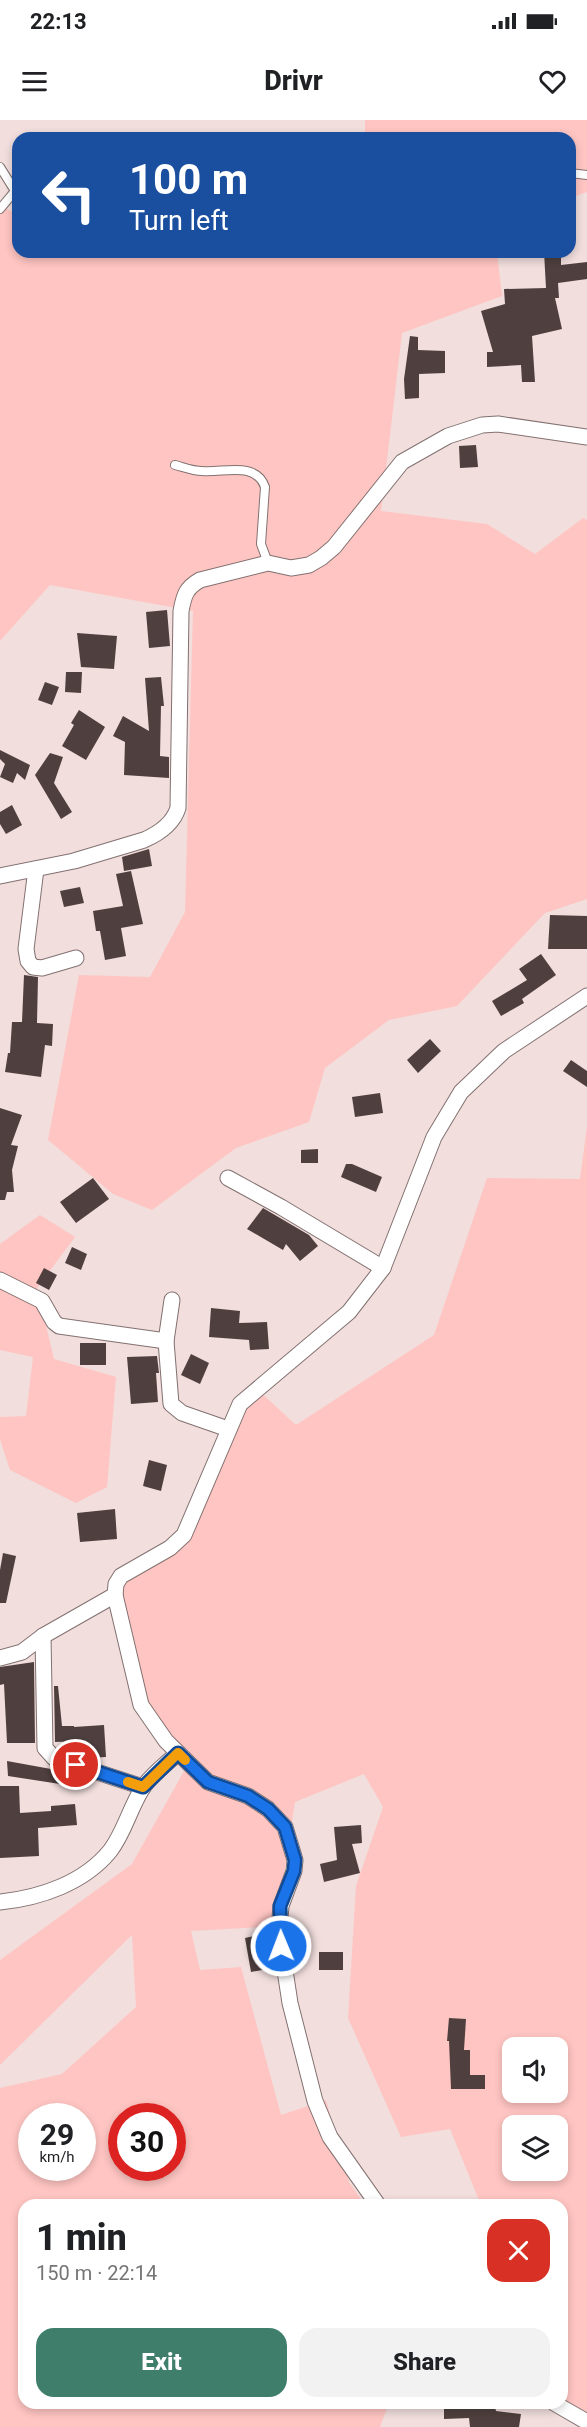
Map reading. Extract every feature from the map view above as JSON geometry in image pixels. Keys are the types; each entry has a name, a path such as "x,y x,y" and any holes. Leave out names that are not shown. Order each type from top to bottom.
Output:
{"street":[{"path":"0,876 74,861 144,840 155,835 174,820 178,808 181,610 184,595 190,586 200,580 268,563 291,568 309,565 334,547 402,462 448,436 482,425 498,424 587,437"},
{"path":"36,869 26,949 28,961 33,967 42,968 76,957"},
{"path":"374,2199 330,2137 315,2101 290,2003 279,1930 280,1906 294,1871 295,1860 285,1827 268,1809 248,1796 208,1782 178,1753 141,1705 115,1595 116,1584 121,1576 170,1548 184,1535 240,1404 349,1312 383,1268 434,1137 461,1092 504,1051 587,996"},
{"path":"228,1178 383,1268"},
{"path":"0,1280 42,1301 54,1322 59,1326 166,1341"},
{"path":"172,1300 166,1341 168,1391 171,1404 182,1413 228,1430"},
{"path":"0,1658 22,1652 43,1636 115,1595"},
{"path":"43,1636 45,1748 54,1758 143,1787"},
{"path":"0,1902 52,1892 93,1868 111,1850 143,1787 178,1753"},
{"path":"564,2409 587,2422"}],"lane":[{"path":"0,167 12,185"},
{"path":"0,209 12,196"},
{"path":"175,465 201,471 248,470 262,479 265,487 261,544 268,563"}],"shaded area":[{"path":"365,120 587,120 587,192 576,196 576,132 365,132"},
{"path":"0,205 12,212 12,258 498,258 502,296 402,333 381,511 487,524 535,554 583,518 587,520 587,899 545,913 457,1006 389,1020 325,1068 309,1122 236,1148 152,1210 113,1194 48,1140 79,975 150,977 185,912 193,611 50,585 0,641"},
{"path":"587,1126 587,2417 568,2406 568,2199 479,2199 450,2129 401,2137 348,2018 356,1886 383,1807 364,1774 295,1802 276,1926 191,1931 200,1970 241,1967 281,2115 326,2100 349,2182 361,2199 18,2199 18,2409 387,2409 380,2427 0,2427 0,2088 62,2074 136,2007 132,1935 0,2065 0,1960 132,1864 184,1771 140,1709 120,1586 165,1556 194,1519 222,1424 257,1389 296,1425 434,1335 487,1178 580,1179"},
{"path":"40,1215 75,1237 37,1288 54,1359 116,1377 107,1487 76,1503 10,1470 0,1439 0,1417 26,1416 33,1357 0,1350 0,1244"}],"building":[{"path":"544,258 561,258 561,265 587,262 587,279 558,283 559,298 555,298 562,329 532,336 535,382 522,382 521,365 487,367 487,352 493,352 481,311 505,304 504,289 546,288"},
{"path":"410,336 418,337 418,350 445,351 445,373 419,374 419,398 405,399 404,379"},
{"path":"476,445 478,467 460,468 459,446"},
{"path":"167,610 170,646 149,648 146,612"},
{"path":"77,633 117,636 114,669 81,667"},
{"path":"66,672 82,672 81,693 65,692"},
{"path":"161,677 164,706 161,706 160,756 169,757 169,778 124,775 125,742 113,736 123,716 149,731 145,678"},
{"path":"45,682 59,687 52,705 38,700"},
{"path":"79,710 105,727 86,760 62,746 74,725 71,723"},
{"path":"0,750 30,765 25,780 17,773 13,783 0,777 5,764 0,759"},
{"path":"50,753 63,757 54,783 72,812 61,819 35,775"},
{"path":"12,805 22,825 6,834 0,824 0,812"},
{"path":"149,849 152,866 124,871 122,857"},
{"path":"131,871 143,924 121,928 126,956 105,960 100,931 96,931 93,911 123,906 116,874"},
{"path":"80,887 84,903 64,907 60,891"},
{"path":"550,915 587,916 587,949 548,949"},
{"path":"541,954 556,975 522,999 524,1003 501,1016 492,1001 527,980 519,969"},
{"path":"24,975 38,977 37,1023 53,1024 52,1046 45,1045 41,1077 5,1072 8,1053 10,1053 12,1022 22,1022"},
{"path":"430,1039 441,1051 418,1073 407,1060"},
{"path":"571,1060 587,1071 587,1087 563,1071"},
{"path":"380,1093 383,1113 355,1117 352,1097"},
{"path":"0,1108 22,1115 11,1145 18,1146 12,1170 14,1192 7,1192 5,1200 0,1200"},
{"path":"318,1149 318,1163 301,1163 301,1150"},
{"path":"346,1164 352,1164 382,1177 376,1192 341,1177"},
{"path":"93,1178 109,1199 76,1223 60,1202"},
{"path":"263,1208 309,1235 318,1246 300,1261 286,1244 283,1250 247,1229"},
{"path":"72,1247 87,1254 81,1270 65,1263"},
{"path":"44,1268 57,1275 49,1290 36,1283"},
{"path":"211,1308 240,1311 239,1323 267,1322 269,1349 250,1350 249,1340 209,1337"},
{"path":"80,1343 106,1343 106,1365 80,1365"},
{"path":"191,1354 209,1363 200,1384 181,1375"},
{"path":"157,1356 158,1402 131,1404 127,1357"},
{"path":"149,1460 167,1465 161,1491 143,1486"},
{"path":"115,1509 117,1539 80,1542 77,1513"},
{"path":"3,1553 16,1556 6,1603 0,1603 0,1570"},
{"path":"34,1662 35,1743 7,1743 4,1684 0,1685 0,1667"},
{"path":"54,1686 58,1686 62,1726 104,1725 106,1757 85,1758 84,1741 55,1742"},
{"path":"7,1761 62,1771 60,1784 8,1776"},
{"path":"0,1786 19,1786 20,1813 51,1811 51,1806 75,1804 77,1825 38,1828 39,1856 0,1858"},
{"path":"361,1825 362,1843 352,1844 360,1873 324,1882 320,1864 337,1860 334,1827"},
{"path":"266,1933 273,1968 251,1972 245,1938"},
{"path":"319,1952 343,1952 343,1970 319,1970"},
{"path":"449,2018 466,2019 464,2050 470,2050 470,2075 485,2075 485,2089 451,2089 449,2041 447,2041"},
{"path":"444,2409 496,2409 496,2411 521,2414 519,2427 470,2427 469,2418 444,2419"}],"slow traffic":[{"path":"128,1782 143,1787 178,1753 185,1760"}],"route":[{"path":"76,1765 143,1787 178,1753 208,1782 248,1796 268,1809 285,1827 295,1860 294,1871 280,1906 281,1946"}]}
